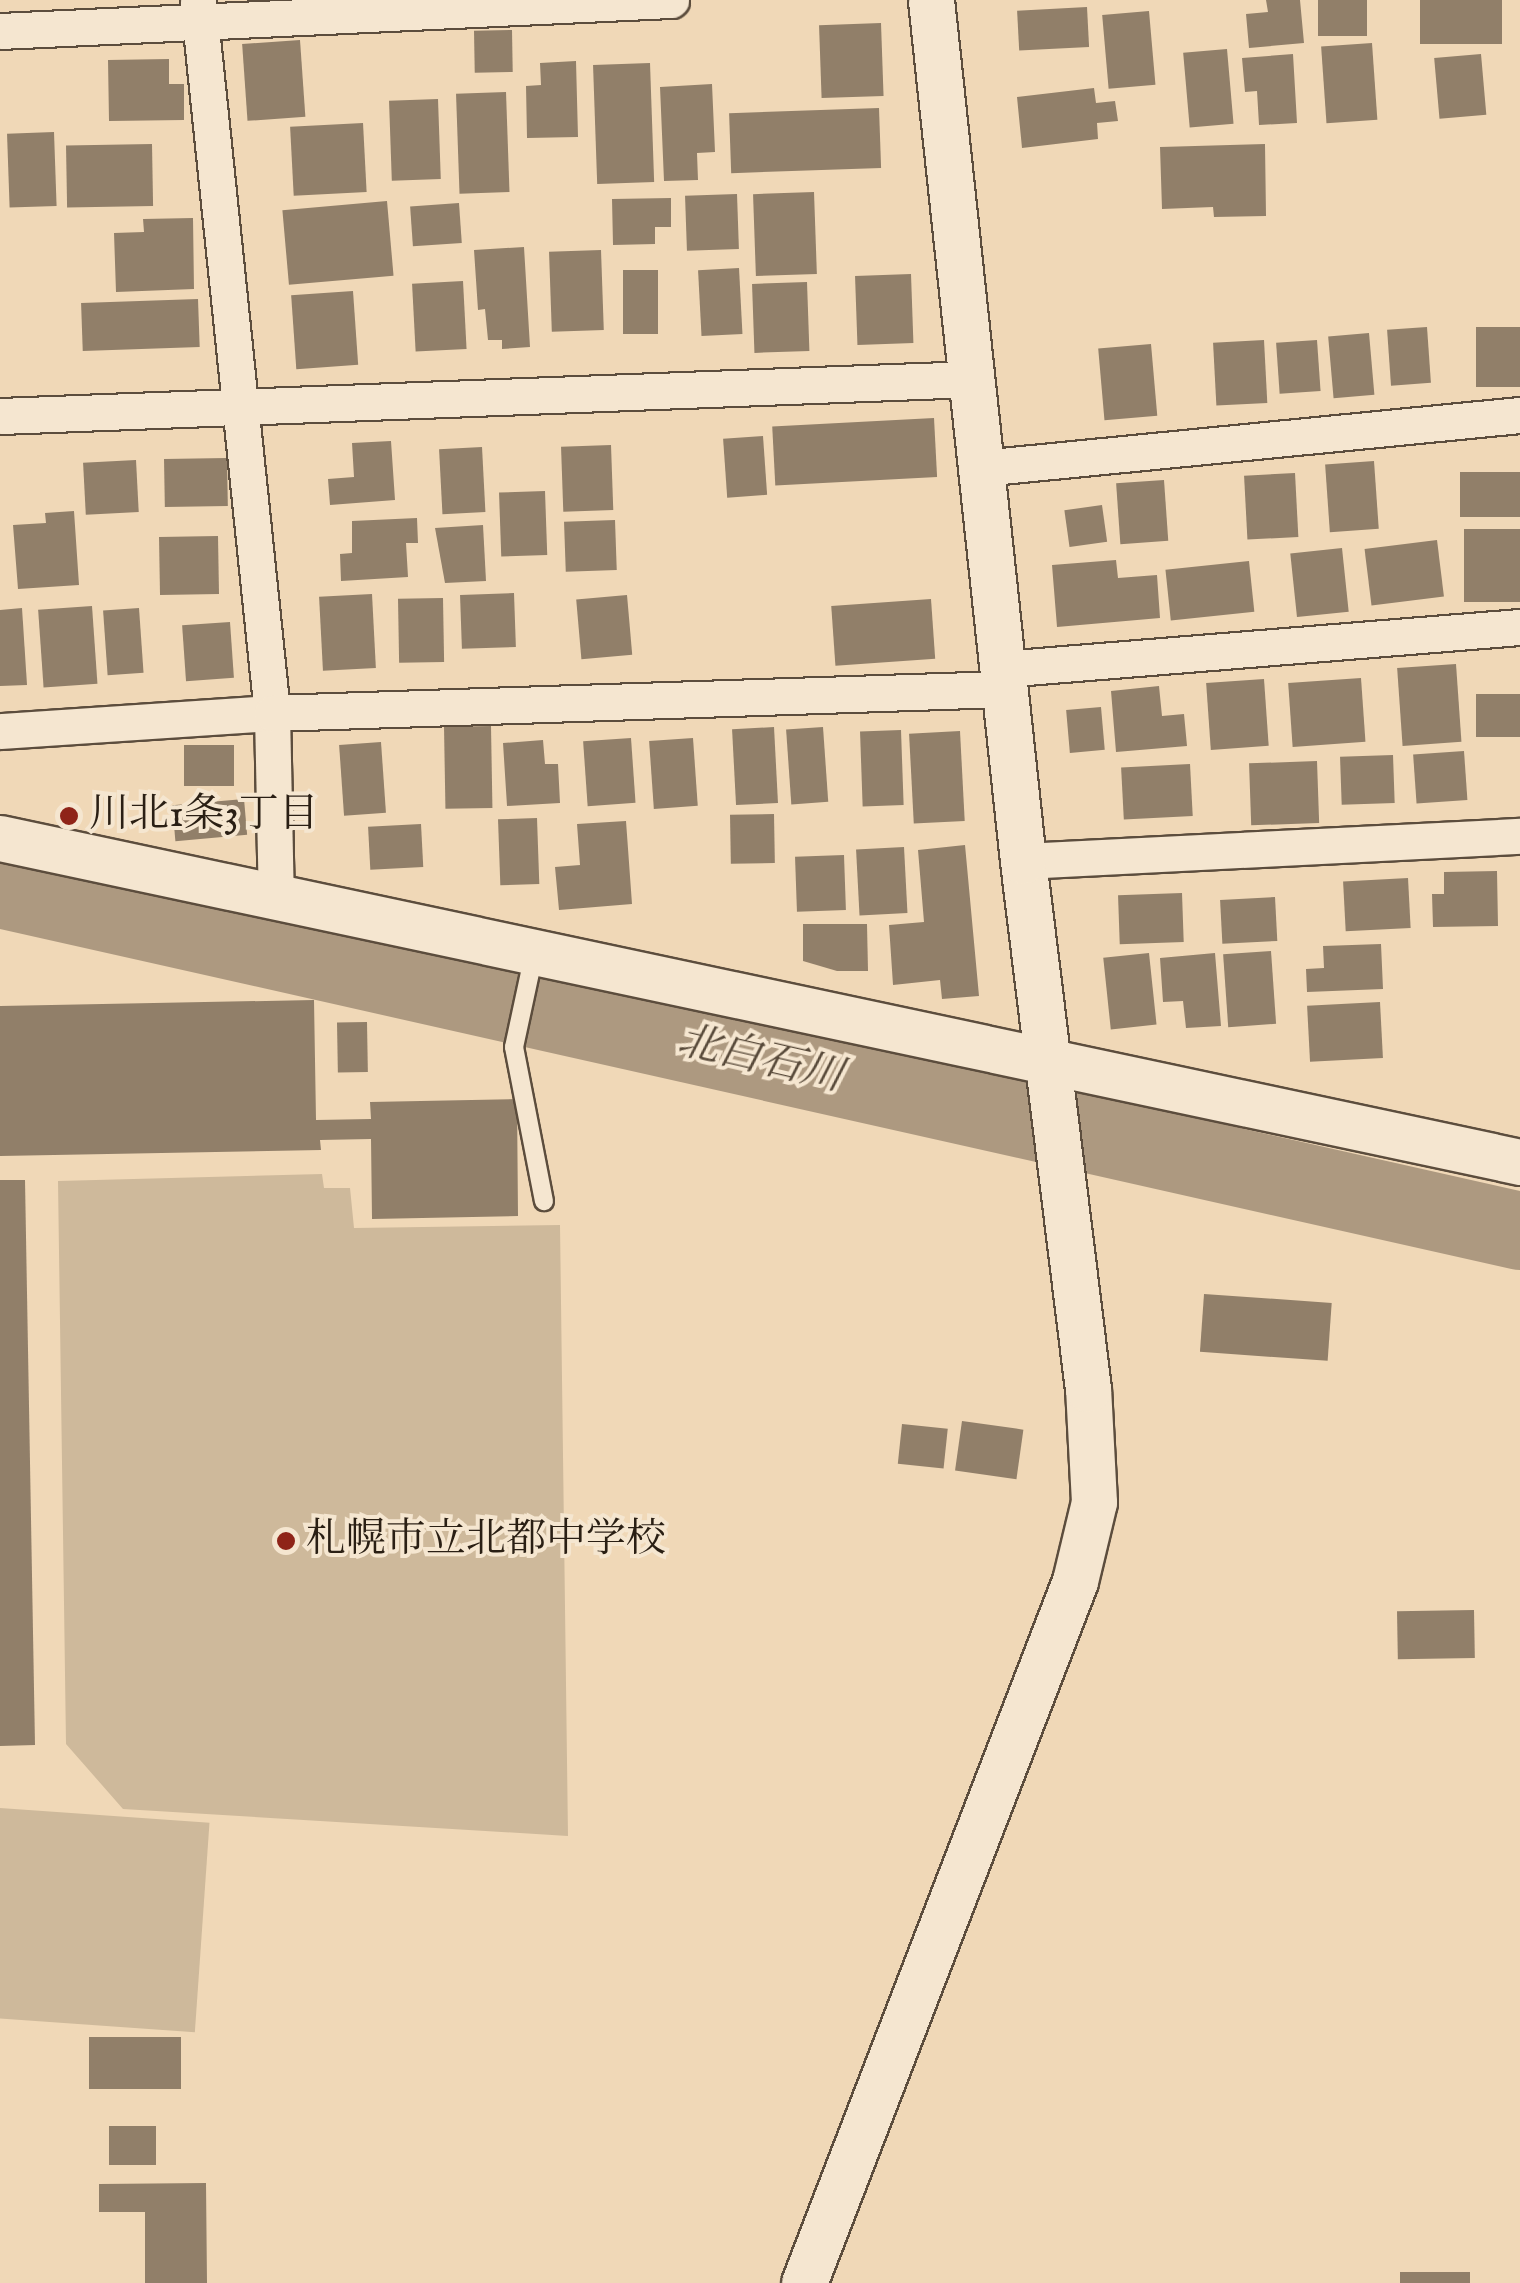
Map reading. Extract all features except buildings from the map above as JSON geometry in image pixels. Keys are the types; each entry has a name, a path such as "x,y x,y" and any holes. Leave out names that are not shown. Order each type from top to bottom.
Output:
{"street":[{"path":"0,31 199,11 671,0"},
{"path":"804,2283 1076,1581 1094,1502 1088,1388 1023,861 931,0"},
{"path":"199,11 272,713 276,901"},
{"path":"0,416 972,379"},
{"path":"982,468 1520,414"},
{"path":"0,731 272,713 1003,679 1520,627"},
{"path":"1023,861 1520,836"},
{"path":"0,838 276,901 532,970 1050,1079 1520,1162"}],"lane":[{"path":"532,970 514,1047 544,1201"}],"shaded area":[{"path":"322,1174 324,1188 350,1188 354,1228 560,1225 568,1836 123,1809 66,1744 58,1181"},
{"path":"0,1808 209,1823 195,2032 0,2019"}],"waterway":[{"name":"北白石川","path":"0,889 1520,1231"}],"place":[{"name":"川北1条3丁目","path":"69,816"},
{"name":"札幌市立北都中学校","path":"286,1541"}]}
